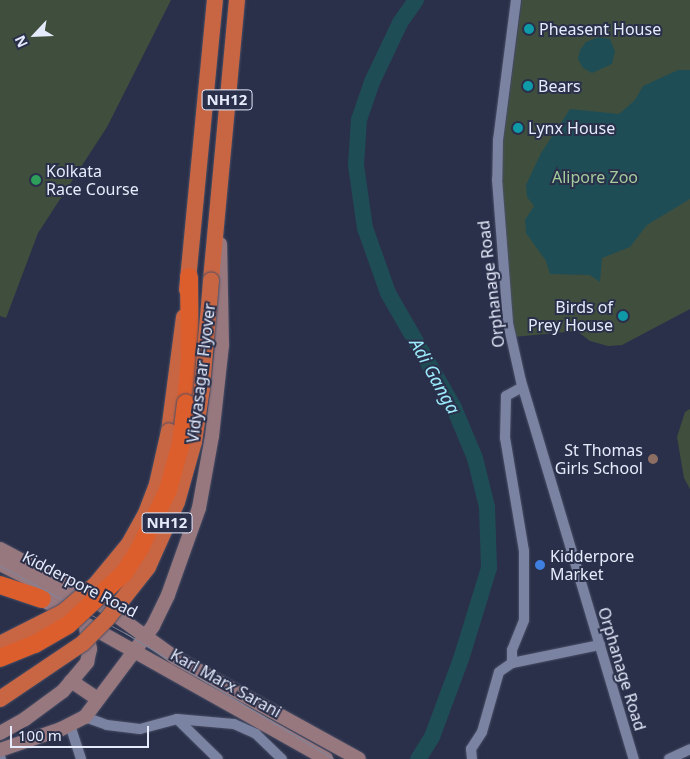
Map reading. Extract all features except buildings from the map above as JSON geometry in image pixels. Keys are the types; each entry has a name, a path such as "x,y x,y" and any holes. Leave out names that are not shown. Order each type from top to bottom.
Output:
{"highway":[{"name":"Vidyasagar Flyover","path":"0,644 62,612 95,585 129,544 146,513 157,484 169,431 189,277 215,0"},
{"name":"NH12","path":"219,180 237,0"},
{"name":"Vidyasagar Flyover","path":"0,699 83,643 107,619 148,567 177,502 194,442 202,388 219,180"},
{"path":"0,658 35,644 68,625 124,573 140,548 168,490 181,443 190,358 189,277"},
{"path":"0,585 42,599"}],"main road":[{"path":"0,750 70,725 85,716 145,636 168,595 199,508 212,436 222,345 219,180"},
{"path":"0,549 92,598 174,657 343,753 359,759"},
{"name":"Kidderpore Road","path":"0,564 145,636"},
{"name":"Kidderpore Road","path":"0,577 110,635"},
{"path":"0,733 25,719 71,681 86,662 90,649 82,620"},
{"name":"Karl Marx Sarani","path":"110,635 133,651 326,759"},
{"path":"71,681 98,699"}],"street":[{"name":"Orphanage Road","path":"516,0 501,114 496,179 508,324 522,387 634,759"},
{"path":"512,663 512,650 524,620 524,551 505,438 506,396 522,387"},
{"path":"472,759 471,750 482,732 495,681 500,672 512,663 600,645"},
{"path":"85,716 107,725 140,729 177,719 234,724 256,734 282,759"},
{"path":"177,719 218,759"},
{"path":"70,725 81,759"},
{"path":"669,759 690,749"}],"green space":[{"name":"Kolkata Race Course","path":"0,0 171,0 107,127 38,233 6,318 0,316"},
{"name":"Alipore Zoo","path":"522,0 690,0 690,309 622,345 608,346 590,341 577,331 513,337 498,180"},
{"path":"690,409 690,489 684,478 677,437 685,412"}],"shaded area":[{"path":"599,37 610,39 615,51 612,64 592,73 583,68 578,59 580,50 586,42"},
{"path":"678,70 690,70 690,199 647,225 630,247 602,258 600,282 590,275 550,274 546,261 526,233 525,220 534,206 527,197 526,185 541,153 570,109 619,114 635,100 643,86"}],"waterway":[{"name":"Adi Ganga","path":"416,0 400,23 372,82 359,119 356,165 365,228 388,293 454,408 475,458 487,507 489,568 461,659 432,737 418,759"}],"tram line":[{"path":"0,566 125,633 334,759"}],"place":[{"name":"Pheasent House","path":"529,29"},
{"name":"Bears","path":"528,86"},
{"name":"Lynx House","path":"518,128"},
{"name":"Kolkata Race Course","path":"36,180"},
{"name":"Birds of Prey House","path":"623,316"},
{"name":"St Thomas Girls School","path":"653,459"},
{"name":"Kidderpore Market","path":"540,565"}]}
